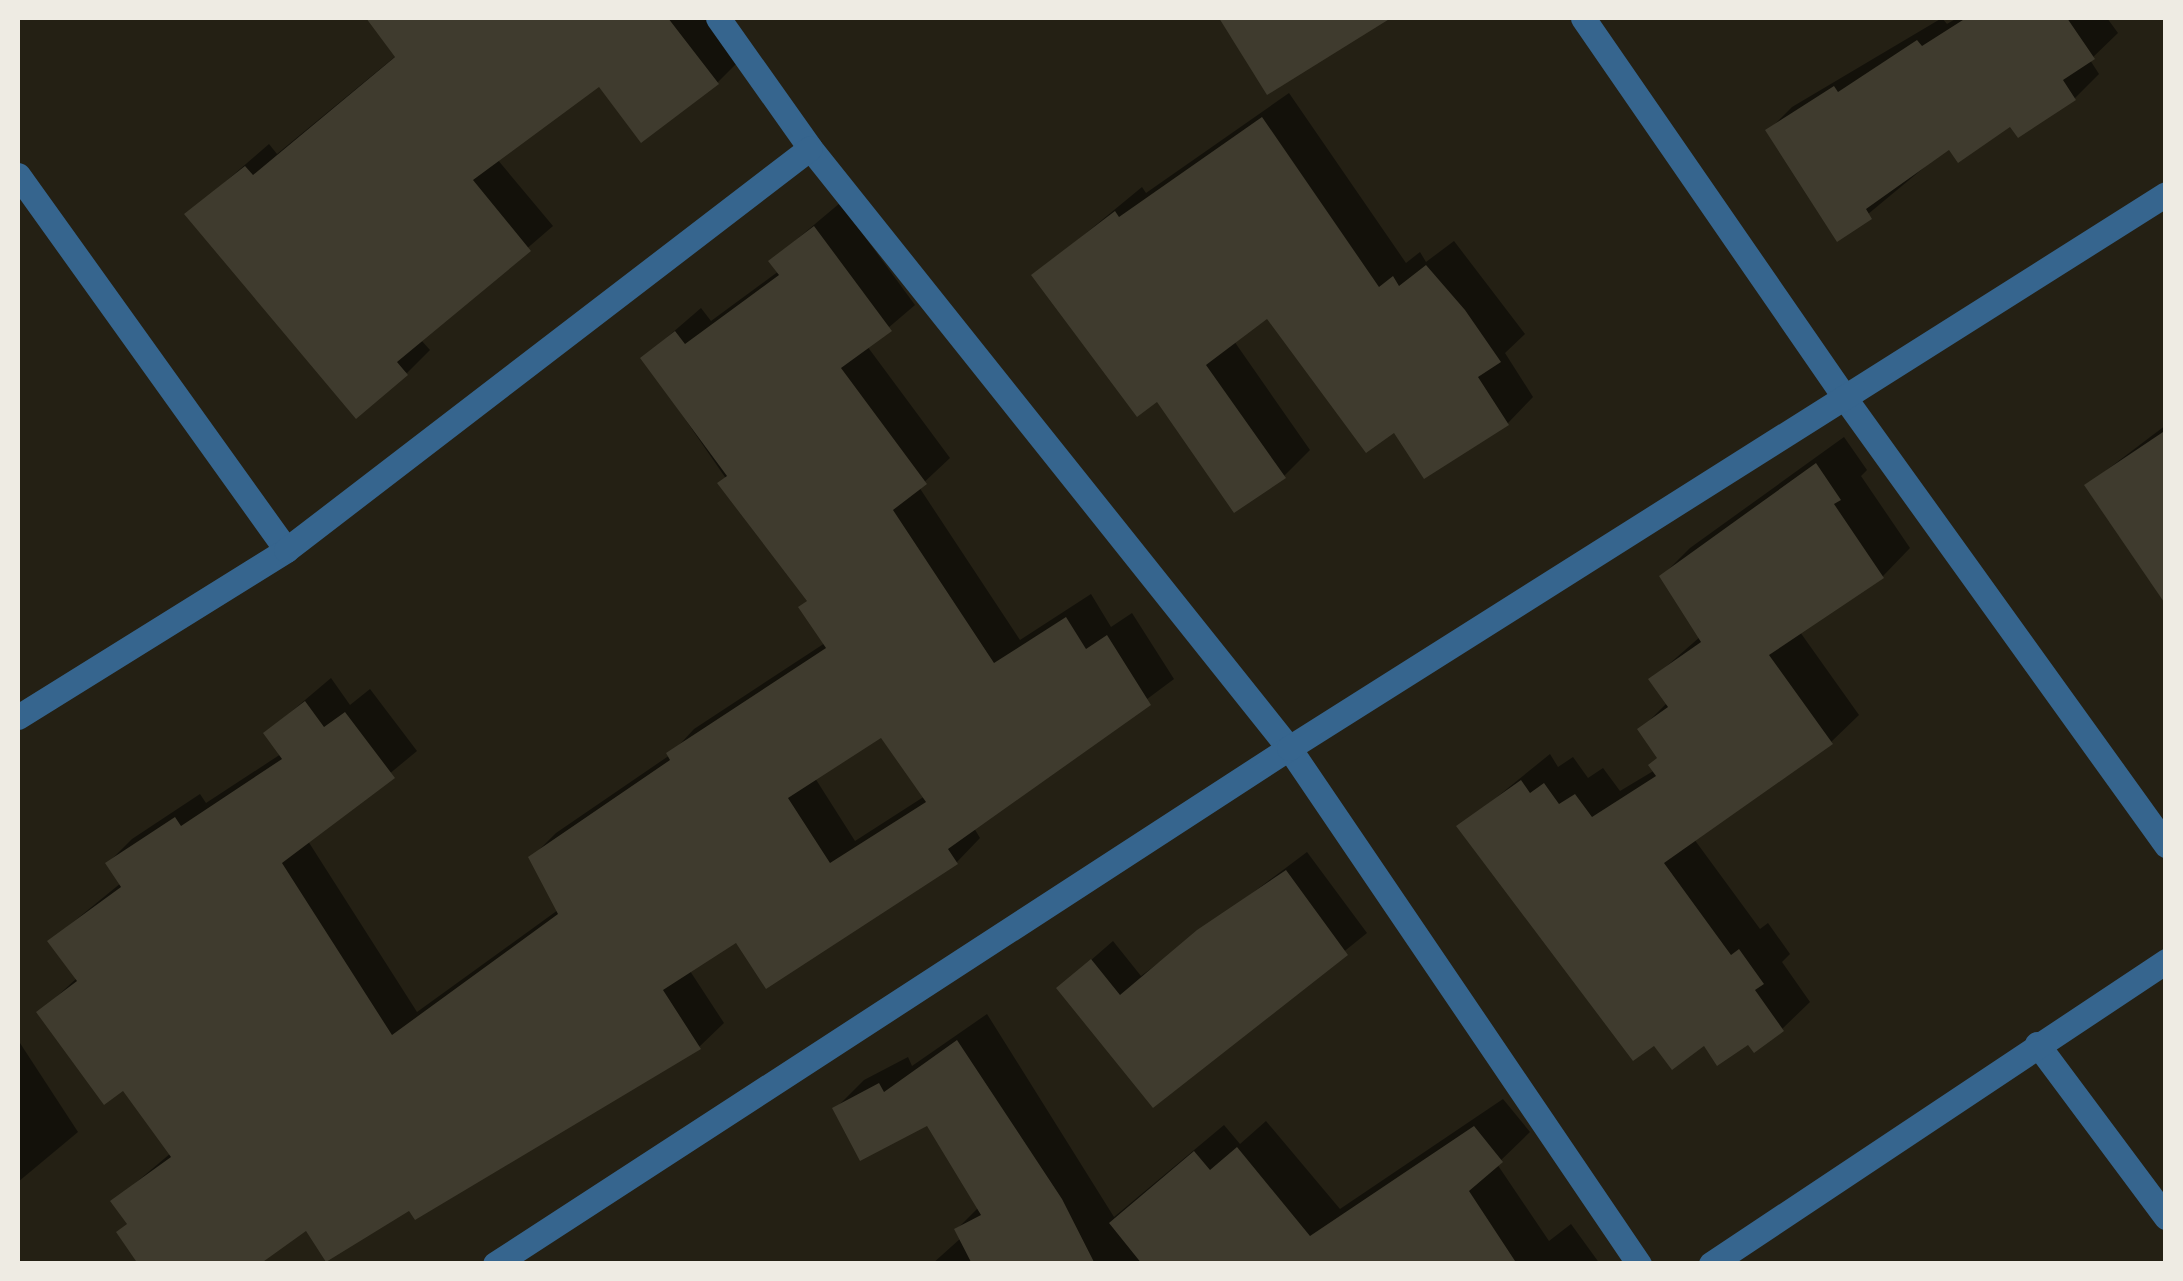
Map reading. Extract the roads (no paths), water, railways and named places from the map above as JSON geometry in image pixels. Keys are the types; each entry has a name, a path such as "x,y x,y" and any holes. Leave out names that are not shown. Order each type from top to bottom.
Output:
{"street":[{"path":"718,18 810,148 1289,748 1639,1264"},
{"path":"1583,18 1844,398 2166,845"},
{"path":"18,717 286,550 810,148"},
{"path":"18,175 286,550"},
{"path":"495,1264 1289,748 2166,194"},
{"path":"1711,1264 2166,961"},
{"path":"2037,1044 2166,1217"}]}
